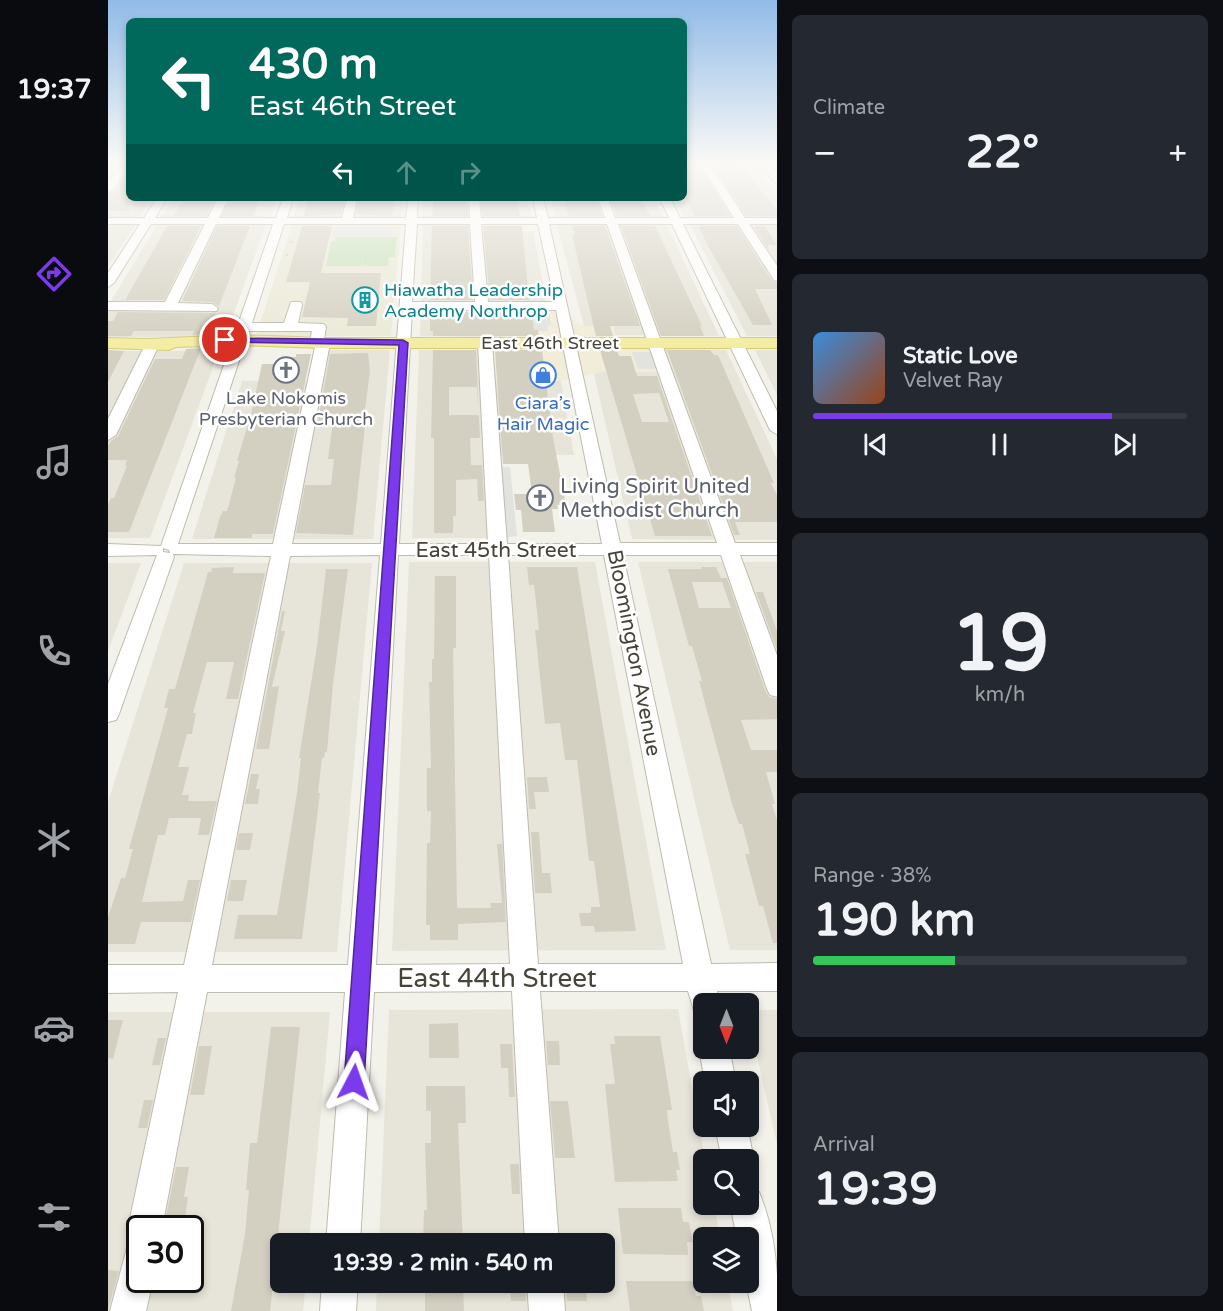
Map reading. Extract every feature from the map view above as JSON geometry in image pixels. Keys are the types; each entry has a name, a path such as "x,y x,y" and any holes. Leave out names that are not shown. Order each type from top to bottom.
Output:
{"main road":[{"name":"East 46th Street","path":"108,343 239,338 320,343 777,343"}],"street":[{"path":"108,283 146,222"},
{"path":"170,306 210,222"},
{"path":"108,714 167,551 280,222"},
{"path":"360,222 411,227"},
{"path":"344,1233 411,222"},
{"path":"332,232 462,222"},
{"path":"475,222 482,306"},
{"name":"Bloomington Avenue","path":"543,222 613,549 702,990"},
{"path":"611,222 650,343 665,369 777,689"},
{"path":"677,222 777,430"},
{"path":"743,222 777,277"},
{"path":"290,327 296,305"},
{"path":"108,306 212,308"},
{"path":"406,306 562,306"},
{"path":"148,1215 282,550 320,343 319,327 290,327 239,338"},
{"path":"108,435 153,343"},
{"path":"485,343 541,1233"},
{"name":"East 45th Street","path":"108,550 777,549"},
{"name":"East 44th Street","path":"108,979 525,978 702,990 777,977"},
{"path":"749,1215 770,1311"},
{"path":"128,1311 132,1293"},
{"path":"338,1311 339,1293"},
{"path":"546,1293 547,1311"}],"shaded area":[{"path":"108,225 135,225 108,266"},
{"path":"157,225 266,225 225,337 108,337 108,306"},
{"path":"292,225 401,225 391,336 256,336"},
{"path":"423,225 477,225 478,231 533,231 547,306 499,307 502,337 420,336"},
{"path":"557,225 667,225 719,336 616,335 612,326 584,326"},
{"path":"690,225 777,225 777,336 747,336"},
{"path":"335,228 392,228 391,237 334,237 332,234"},
{"path":"547,306 584,326 613,326 616,335 655,351 663,372 601,372 561,381 485,381 483,350 504,350 499,307"},
{"path":"530,307 548,307 551,325 547,326 548,331 534,331"},
{"path":"660,349 726,350 777,459 777,540 632,539 594,374"},
{"path":"321,350 390,350 373,539 192,539 242,381 314,381"},
{"path":"419,350 483,350 486,381 561,381 574,455 496,455 502,538 412,538"},
{"path":"755,350 777,350 777,395"},
{"path":"108,351 219,351 150,538 108,538"},
{"path":"632,352 654,352 660,369 638,369"},
{"path":"497,467 510,467 517,536 502,538"},
{"path":"409,562 595,562 666,950 392,951"},
{"path":"638,562 777,562 777,950 730,950"},
{"path":"108,563 141,563 108,651"},
{"path":"184,563 372,563 337,952 108,952 108,802"},
{"path":"678,1009 693,1092 693,1137 701,1137 703,1149 693,1149 693,1215 716,1215 718,1227 693,1227 693,1293 730,1293 733,1311 376,1311 377,1293 615,1293 615,1233 379,1233 389,1010"},
{"path":"759,1010 777,1010 777,1144 757,1059"},
{"path":"108,1012 330,1012 310,1233 270,1233 270,1293 305,1293 303,1311 108,1311"}],"green space":[{"path":"336,237 397,237 395,257 389,257 388,266 363,266 363,257 362,266 326,266 331,241 335,241"}],"building":[{"path":"167,226 201,226 164,300 125,300"},
{"path":"217,226 250,226 219,306 212,302 182,301"},
{"path":"302,226 332,226 321,273 381,273 376,326 347,326 348,318 302,317 310,282 286,282"},
{"path":"432,226 468,226 473,300 430,300"},
{"path":"483,226 522,226 529,300 490,300"},
{"path":"572,226 605,226 640,326 610,326 613,336 596,336 572,235 575,235"},
{"path":"621,226 655,226 702,326 700,326 704,336 661,336"},
{"path":"737,226 772,281 777,283 777,289 755,289 772,325 753,325 707,244 699,227"},
{"path":"753,226 765,226 777,245 768,245 769,250"},
{"path":"118,312 216,313 207,334 192,335 194,331 134,331 131,336 108,336 108,321 113,321"},
{"path":"430,312 531,312 534,330 538,330 539,336 433,336 433,331 430,331"},
{"path":"201,348 129,532 108,532 108,504 111,498 114,498 127,466 125,466 127,460 108,460 108,446 118,436 155,359 182,359 186,349"},
{"path":"108,350 124,351 108,382"},
{"path":"433,350 476,350 479,413 477,387 449,387 449,415 479,415 480,438 470,438 471,465 482,465 484,501 478,501 477,479 456,480 456,516 453,516 453,533 434,533 434,438 431,438"},
{"path":"495,350 542,350 553,438 566,505 557,505 558,509 552,509 555,532 523,532 521,510 516,510 514,494 532,494 528,464 503,464"},
{"path":"600,350 617,350 619,356 631,356 637,376 657,376 712,536 655,536","holes":["659,393 669,422 642,422 633,394"]},
{"path":"667,350 710,350 714,355 718,355 774,483 771,483 777,495 777,522 735,522 740,535 734,535"},
{"path":"368,353 370,371 353,535 296,533 305,485 331,485 334,459 328,459 333,421 318,421 330,354"},
{"path":"296,354 311,354 273,534 252,534 252,538 214,538 220,517 223,511 227,511 236,478 234,478 239,461 237,461 251,414 262,364 288,364 289,357 296,357"},
{"path":"234,567 233,573 265,573 238,699 226,699 234,662 207,662 193,713 196,713 192,734 187,734 178,767 189,767 182,795 189,795 188,801 217,801 209,835 198,835 201,818 169,818 165,835 158,835 142,902 183,901 188,880 200,880 191,922 141,922 135,944 108,944 108,917 121,878 125,878 133,849 129,849 168,708 164,708 169,689 175,689 208,572 211,572 212,568"},
{"path":"527,567 577,567 636,931 595,932 594,926 581,926 579,913 591,913 591,907 600,907 594,861 589,861 577,760 565,760 560,723 545,724 535,630 539,630 534,585 529,585"},
{"path":"701,567 716,567 721,578 727,578 765,690 769,697 777,699 777,719 741,720 751,750 777,750 777,772 766,772 777,820 777,943 773,943 763,906 759,906 745,854 750,854 742,824 739,824 732,804 699,681 702,681 692,646 689,646 668,569 702,569","holes":["692,582 722,582 731,608 699,608"]},
{"path":"326,569 348,569 327,752 322,758 318,793 320,793 302,939 234,939 238,915 277,915 297,793 301,758 299,758 317,646"},
{"path":"435,576 456,576 456,648 453,648 457,908 491,908 490,903 502,903 497,844 502,844 506,922 458,924 458,940 430,940 430,925 426,925 427,843 430,843 431,811 427,811 427,768 431,768 429,682 432,682 432,659 434,659"},
{"path":"756,592 763,592 777,631 777,650"},
{"path":"282,611 285,611 281,631 285,631 272,687 279,686 269,749 256,749"},
{"path":"251,774 259,774 256,789 260,789 258,804 245,804"},
{"path":"527,777 547,777 549,792 534,792 536,809 529,809"},
{"path":"531,832 539,832 542,873 550,873 552,893 535,893"},
{"path":"239,833 253,833 250,850 236,850"},
{"path":"231,880 247,880 243,901 227,901"},
{"path":"108,1020 123,1020 113,1059 108,1058"},
{"path":"458,1023 459,1058 429,1058 429,1024"},
{"path":"271,1027 300,1027 278,1233 270,1233 270,1293 272,1293 270,1311 231,1311 245,1234 250,1143 257,1143"},
{"path":"614,1036 660,1036 672,1110 667,1110 668,1121 673,1152 677,1152 680,1170 676,1170 678,1181 615,1182 605,1084 615,1084 610,1044 615,1044"},
{"path":"158,1038 166,1038 160,1065 152,1065"},
{"path":"546,1041 559,1041 560,1065 548,1065"},
{"path":"500,1044 512,1044 515,1097 509,1097 508,1068 501,1068"},
{"path":"199,1046 212,1046 204,1095 190,1095"},
{"path":"426,1086 465,1086 466,1123 458,1123 463,1233 423,1233 424,1210 427,1210 425,1143 431,1143 431,1111 426,1111"},
{"path":"144,1100 153,1100 147,1128 138,1128"},
{"path":"550,1101 568,1101 575,1158 555,1158"},
{"path":"510,1164 519,1164 520,1194 512,1194"},
{"path":"176,1167 189,1167 184,1197 188,1197 186,1215 166,1215"},
{"path":"618,1208 681,1208 683,1222 689,1222 693,1242 687,1242 688,1255 623,1254"},
{"path":"108,1270 119,1271 108,1310"},
{"path":"626,1281 693,1281 693,1293 701,1296 704,1311 630,1311"},
{"path":"425,1293 463,1293 464,1311 425,1311"},
{"path":"511,1293 526,1293 526,1301 511,1301"},
{"path":"566,1293 586,1293 587,1301 567,1301"}],"place":[{"name":"Hiawatha Leadership Academy Northrop","path":"365,300"},
{"name":"Lake Nokomis Presbyterian Church","path":"286,370"},
{"name":"Ciara’s Hair Magic","path":"543,375"},
{"name":"Living Spirit United Methodist Church","path":"540,498"}],"route":[{"path":"225,340 403,343 354,1082"}]}
